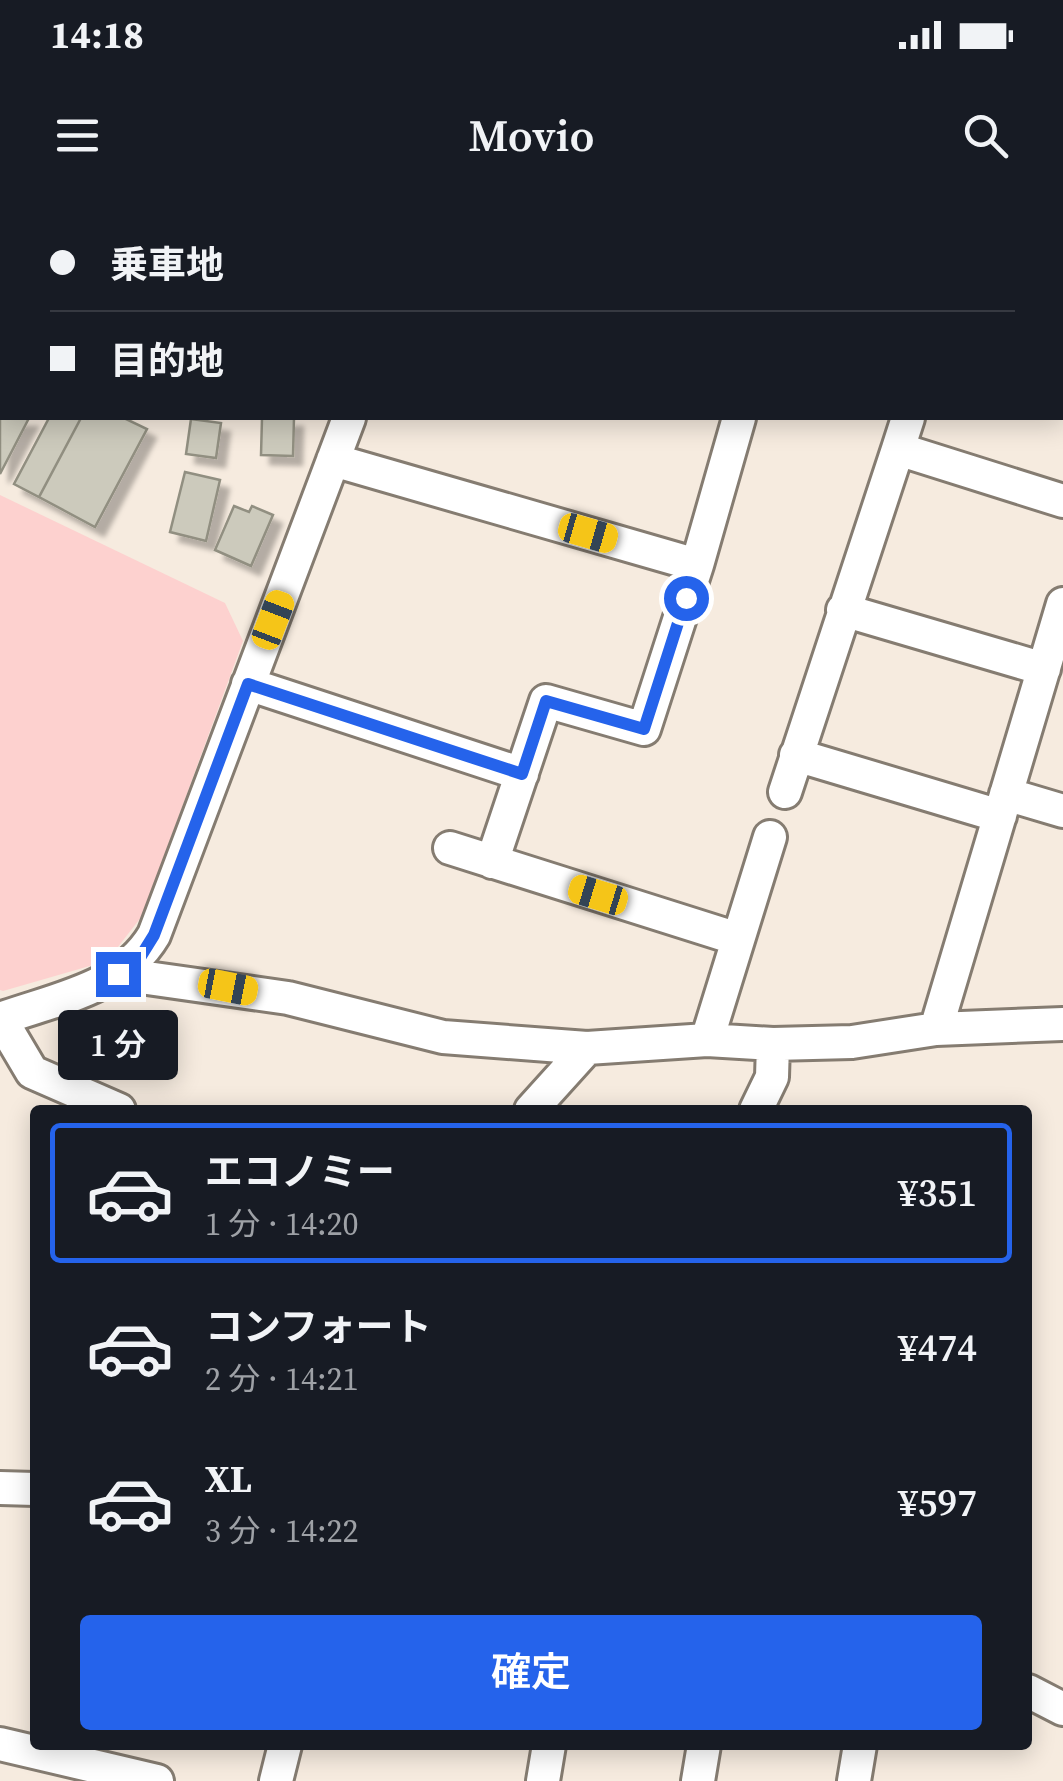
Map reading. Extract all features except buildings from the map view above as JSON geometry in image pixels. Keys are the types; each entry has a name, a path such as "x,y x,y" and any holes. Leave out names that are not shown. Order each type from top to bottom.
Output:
{"street":[{"path":"108,1105 32,1072 0,1019 86,990 118,974 141,956 154,935 348,420"},
{"path":"492,862 546,701 644,729 738,420"},
{"path":"785,792 903,433 1063,501"},
{"path":"333,460 697,565"},
{"path":"843,610 1044,670"},
{"path":"936,1029 1061,621"},
{"path":"248,684 522,774"},
{"path":"796,755 1003,805 1063,811"},
{"path":"707,1040 770,837"},
{"path":"450,848 738,939"},
{"path":"118,974 288,998 444,1037 587,1048 707,1040 774,1044 852,1042 936,1029 1063,1024"},
{"path":"758,1105 772,1077 774,1044"},
{"path":"536,1105 587,1048"},
{"path":"0,1488 30,1489"},
{"path":"1032,1693 1063,1709"},
{"path":"0,1744 30,1747"},
{"path":"276,1781 283,1750"},
{"path":"543,1781 548,1750"},
{"path":"698,1781 703,1750"},
{"path":"854,1781 859,1750"},
{"path":"70,1752 158,1781"}],"shaded area":[{"path":"0,495 225,603 243,641 142,916 107,961 3,991 0,990"}],"route":[{"path":"118,974 141,956 154,935 248,684 522,774 546,701 644,729 686,598"}]}
